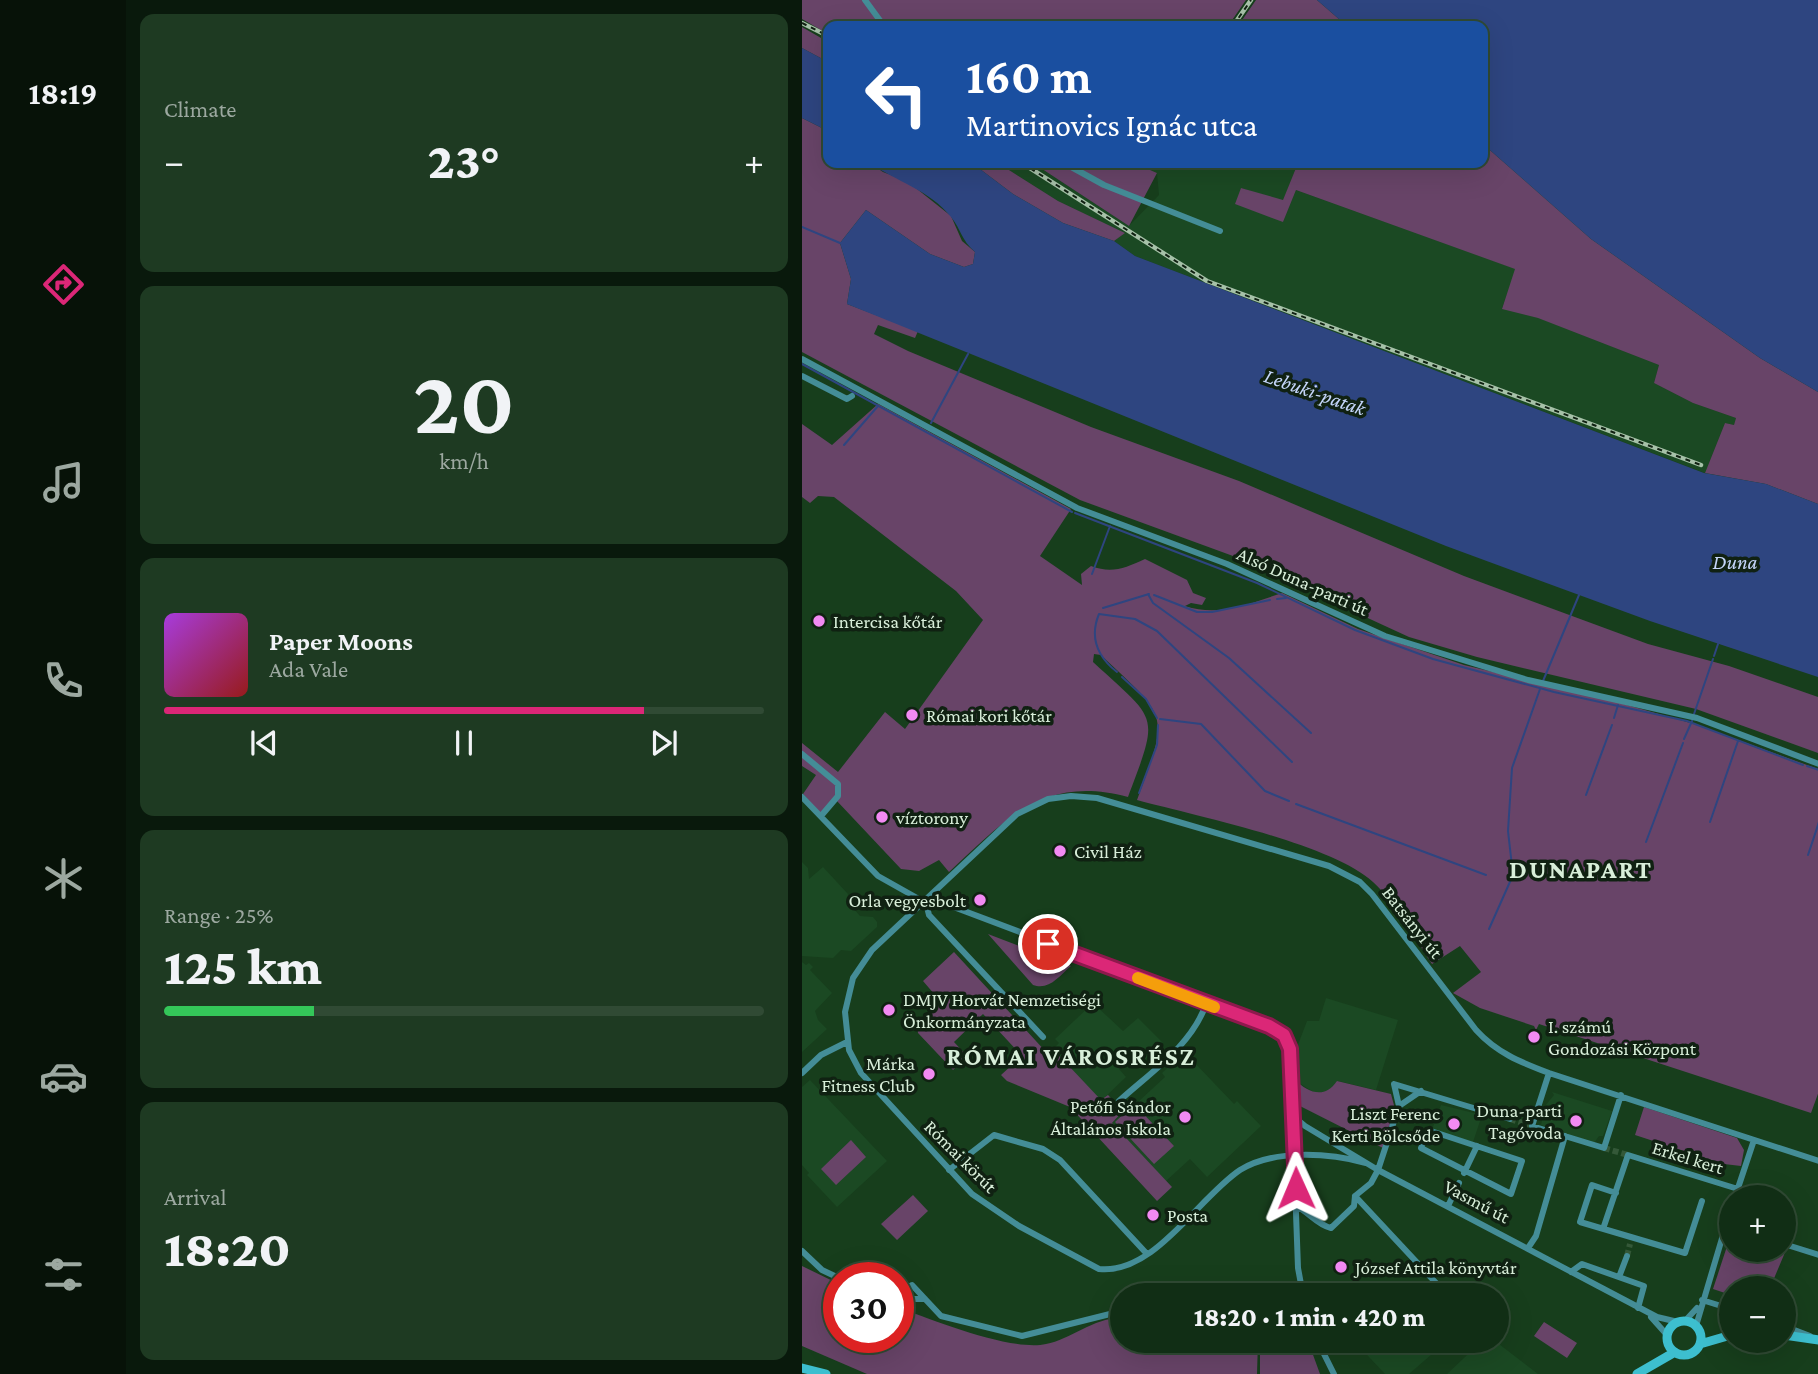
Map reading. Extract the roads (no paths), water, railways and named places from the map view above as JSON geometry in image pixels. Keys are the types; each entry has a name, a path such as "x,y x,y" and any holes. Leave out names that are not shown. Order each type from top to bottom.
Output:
{"street":[{"path":"865,0 880,21"},
{"path":"1073,168 1104,185 1220,231"},
{"name":"Alsó Duna-parti út","path":"802,359 1077,508 1227,564 1385,636 1542,683 1697,718 1819,764"},
{"path":"802,376 847,399 852,396"},
{"path":"802,754 838,784 838,796 821,817"},
{"name":"Batsányi út","path":"926,903 944,883 1030,806 1070,796 1130,807 1329,866 1360,882 1492,1047 1549,1073 1819,1161"},
{"path":"802,797 878,876 926,903 943,903 1269,1026 1284,1035 1290,1049 1301,1283"},
{"path":"943,903 944,883"},
{"path":"926,903 929,915 1043,1037"},
{"name":"Római körút","path":"926,903 879,943 859,969 846,1000 847,1042 853,1059 866,1079 983,1203 1092,1266 1116,1270 1132,1265 1147,1254 1240,1171 1266,1159 1296,1157"},
{"path":"1119,1101 1187,1040 1196,1028 1206,1004"},
{"path":"802,1073 821,1055 847,1042"},
{"path":"1549,1073 1532,1126 1604,1148 1621,1096"},
{"path":"1296,1206 1321,1226 1330,1227 1354,1206 1355,1196 1371,1183 1378,1170 1399,1106 1394,1084 1510,1119"},
{"path":"1399,1106 1421,1091"},
{"name":"Vasmű út","path":"1293,1116 1378,1170 1638,1308 1657,1317 1681,1322"},
{"path":"1428,1130 1477,1146 1522,1161 1511,1194 1421,1148 1428,1130"},
{"path":"950,1170 994,1135 1043,1149 1060,1160 1147,1254"},
{"path":"1528,1248 1536,1236 1565,1136"},
{"name":"Erkel kert","path":"1739,1185 1754,1140"},
{"path":"1464,1172 1477,1146"},
{"name":"Erkel kert","path":"1604,1229 1628,1155 1725,1185"},
{"name":"Vasmű út","path":"1296,1157 1346,1157 1366,1163"},
{"path":"1448,1206 1459,1183"},
{"name":"Erkel kert","path":"1616,1193 1592,1185 1580,1222 1631,1241 1685,1253 1702,1201"},
{"path":"1355,1196 1436,1283"},
{"path":"1796,1249 1819,1255"},
{"path":"802,1251 823,1268"},
{"path":"1700,1344 1697,1327 1702,1300 1719,1252"},
{"path":"1619,1277 1627,1256"},
{"path":"1571,1272 1582,1264 1644,1286 1638,1308"},
{"path":"914,1287 949,1319 1022,1336 1110,1314"},
{"path":"914,1298 925,1299"},
{"path":"1702,1300 1719,1305"},
{"path":"1653,1365 1668,1339 1702,1300"},
{"name":"Vasmű út","path":"1638,1308 1668,1339"},
{"path":"1681,1322 1719,1332"},
{"path":"1796,1331 1819,1340"},
{"path":"1796,1337 1819,1340"},
{"path":"1637,1374 1675,1352 1687,1354 1700,1344 1719,1338"},
{"path":"1668,1339 1675,1352"},
{"path":"1324,1353 1334,1374"},
{"path":"802,1368 826,1374"}],"water":[{"path":"1317,0 1818,0 1818,392 1760,358 1591,239 1488,148 1488,21 1341,21"},
{"path":"802,48 823,59 823,128 802,118"},
{"name":"Duna","path":"979,168 1013,194 1063,223 1114,241 1135,256 1704,473 1766,484 1818,504 1818,677 1650,621 1446,546 847,304 851,279 840,243 866,210 930,254 964,267 973,264 975,252 943,208 923,193 880,169"}],"waterway":[{"name":"Lebuki-patak","path":"802,227 840,243"},
{"path":"931,423 968,354"},
{"path":"802,364 1072,512"},
{"path":"844,445 878,406"},
{"path":"1075,513 1257,583 1355,630 1433,659 1554,692 1687,721 1803,765"},
{"path":"1092,574 1110,526"},
{"path":"1148,594 1153,603 1229,658 1311,733"},
{"path":"1103,608 1149,594"},
{"path":"1154,595 1197,612 1212,612 1270,600"},
{"path":"1543,681 1579,595"},
{"path":"1277,599 1286,598"},
{"path":"1117,672 1105,660 1097,646 1095,631 1099,614 1135,619 1157,631 1292,762"},
{"path":"1714,656 1718,644"},
{"path":"1694,714 1713,659"},
{"path":"1122,677 1146,699 1157,718"},
{"path":"1489,929 1513,875 1508,831 1512,768 1540,689"},
{"path":"1614,718 1618,705"},
{"path":"1160,719 1201,724 1265,791 1289,801"},
{"path":"1684,739 1692,721"},
{"path":"1139,793 1157,745 1158,725"},
{"path":"1586,795 1612,725"},
{"path":"1710,822 1738,741"},
{"path":"1646,842 1683,743"},
{"path":"1807,766 1819,770"},
{"path":"1296,804 1486,875"},
{"path":"1808,855 1819,822"}],"tunnel":[{"path":"1510,1119 1532,1126"},
{"path":"1604,1148 1628,1155"},
{"path":"1627,1256 1630,1244"}],"railway":[{"path":"1236,21 1251,0"},
{"path":"802,23 823,34"},
{"path":"1030,168 1207,281 1701,465"}],"place":[{"name":"Intercisa kőtár","path":"819,621"},
{"name":"Római kori kőtár","path":"912,715"},
{"name":"víztorony","path":"882,817"},
{"name":"Civil Ház","path":"1060,851"},
{"name":"Orla vegyesbolt","path":"980,900"},
{"name":"DMJV Horvát Nemzetiségi Önkormányzata","path":"889,1010"},
{"name":"I. számú Gondozási Központ","path":"1534,1037"},
{"name":"Márka Fitness Club","path":"929,1074"},
{"name":"Petőfi Sándor Általános Iskola","path":"1185,1117"},
{"name":"Duna-parti Tagóvoda","path":"1576,1121"},
{"name":"Liszt Ferenc Kerti Bölcsőde","path":"1454,1124"},
{"name":"Posta","path":"1153,1215"},
{"name":"József Attila könyvtár","path":"1341,1267"}],"district":[{"name":"DUNAPART","path":"1581,869"},
{"name":"RÓMAI VÁROSRÉSZ","path":"1071,1056"}]}
